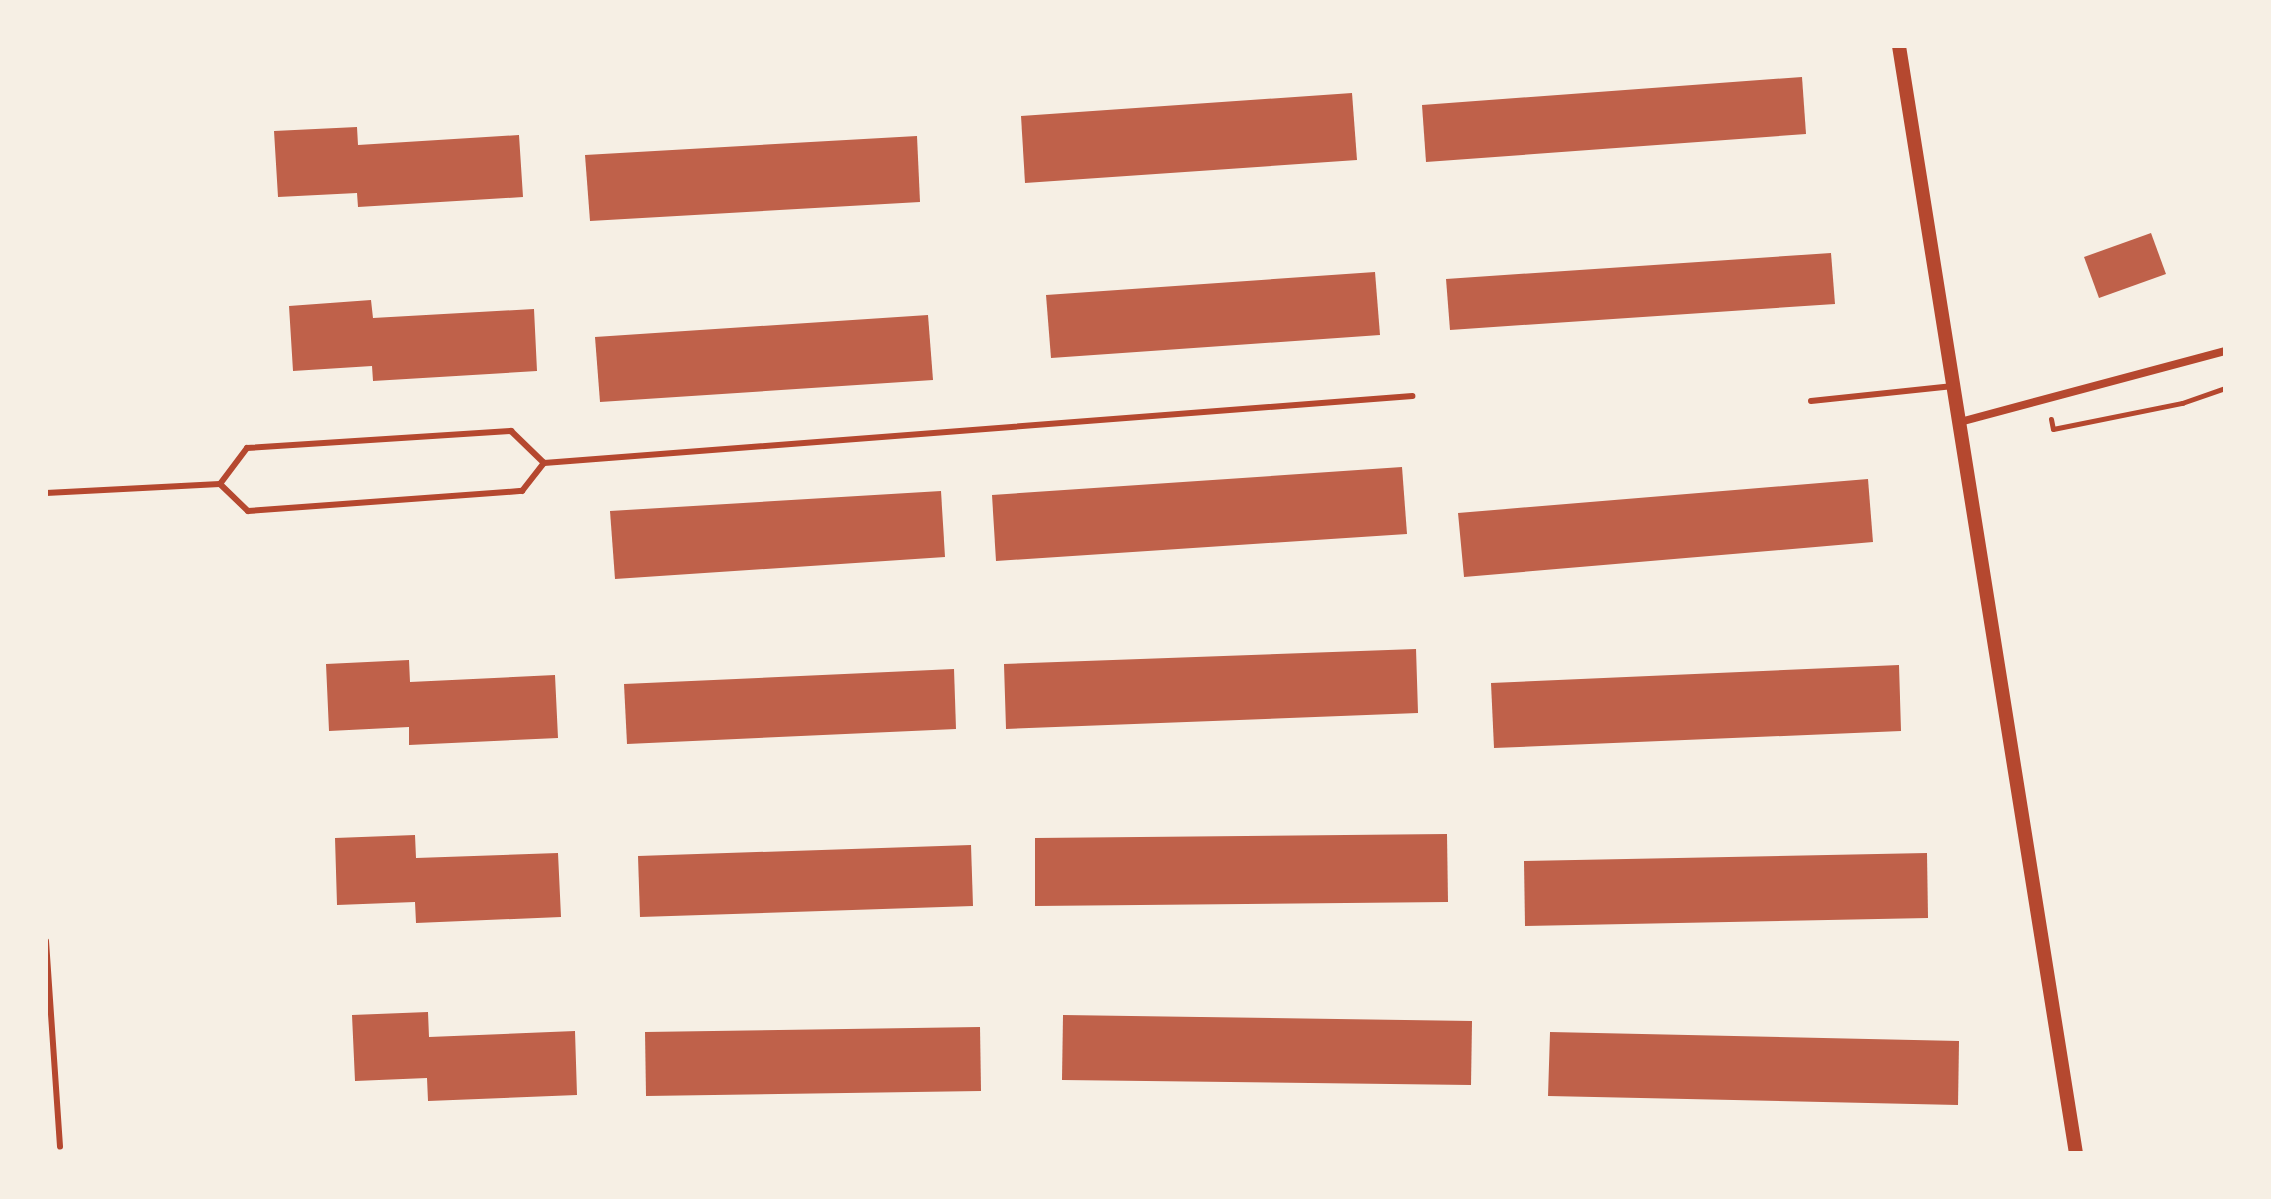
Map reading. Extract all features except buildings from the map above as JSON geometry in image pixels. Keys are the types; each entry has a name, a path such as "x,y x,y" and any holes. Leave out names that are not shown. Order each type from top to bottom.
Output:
{"street":[{"path":"1899,46 2076,1153"},
{"path":"1960,422 2047,402 2225,351"}],"lane":[{"path":"1811,401 1953,386"},
{"path":"48,493 220,484 248,511 522,491 544,463 1412,396"},
{"path":"220,484 247,448 511,431 544,463"},
{"path":"46,941 60,1147"}],"path":[{"path":"2047,402 2053,429 2182,403 2225,388"}]}
